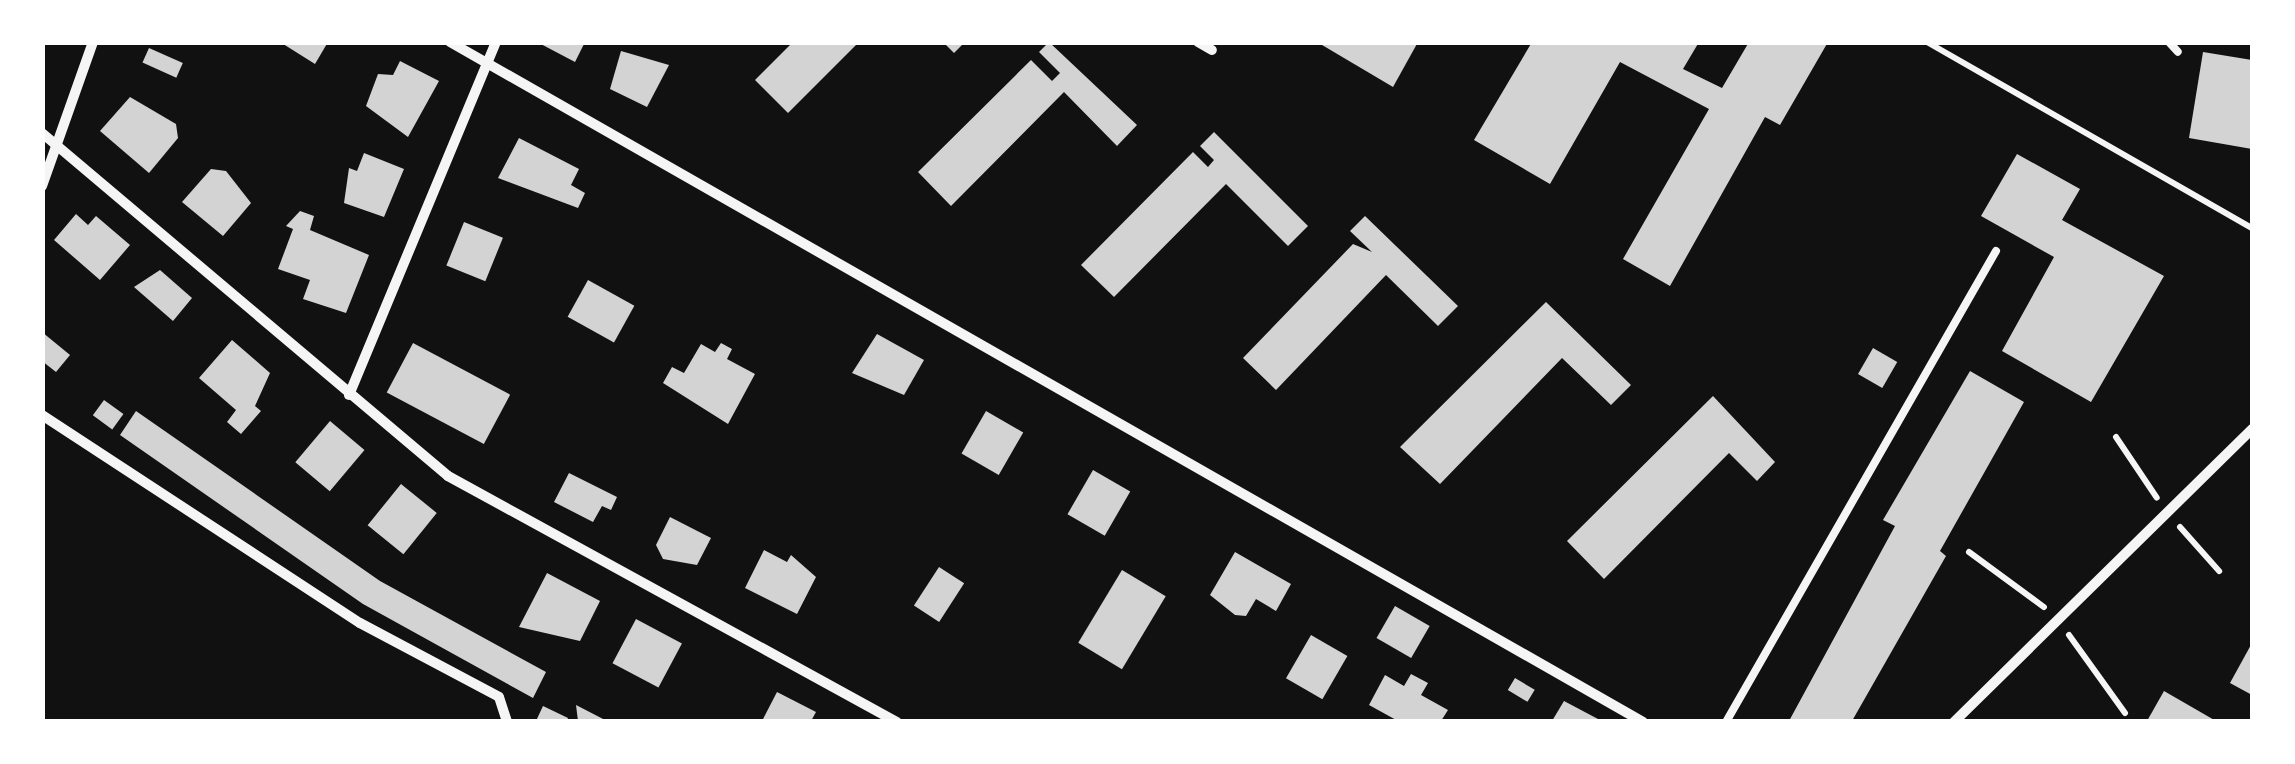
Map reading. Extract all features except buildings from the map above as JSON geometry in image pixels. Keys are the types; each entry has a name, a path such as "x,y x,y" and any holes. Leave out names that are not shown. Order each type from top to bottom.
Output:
{"street":[{"path":"42,186 54,138 93,42"},
{"path":"450,42 1643,722"},
{"path":"349,395 496,42"},
{"path":"1198,42 1212,50"},
{"path":"42,132 54,138 349,395 519,521 897,722"},
{"path":"42,415 360,623 500,697 507,722"},
{"path":"1954,722 2252,429"}],"lane":[{"path":"2169,42 2178,52"},
{"path":"1726,722 1996,252"}],"path":[{"path":"1928,42 2252,228"}]}
